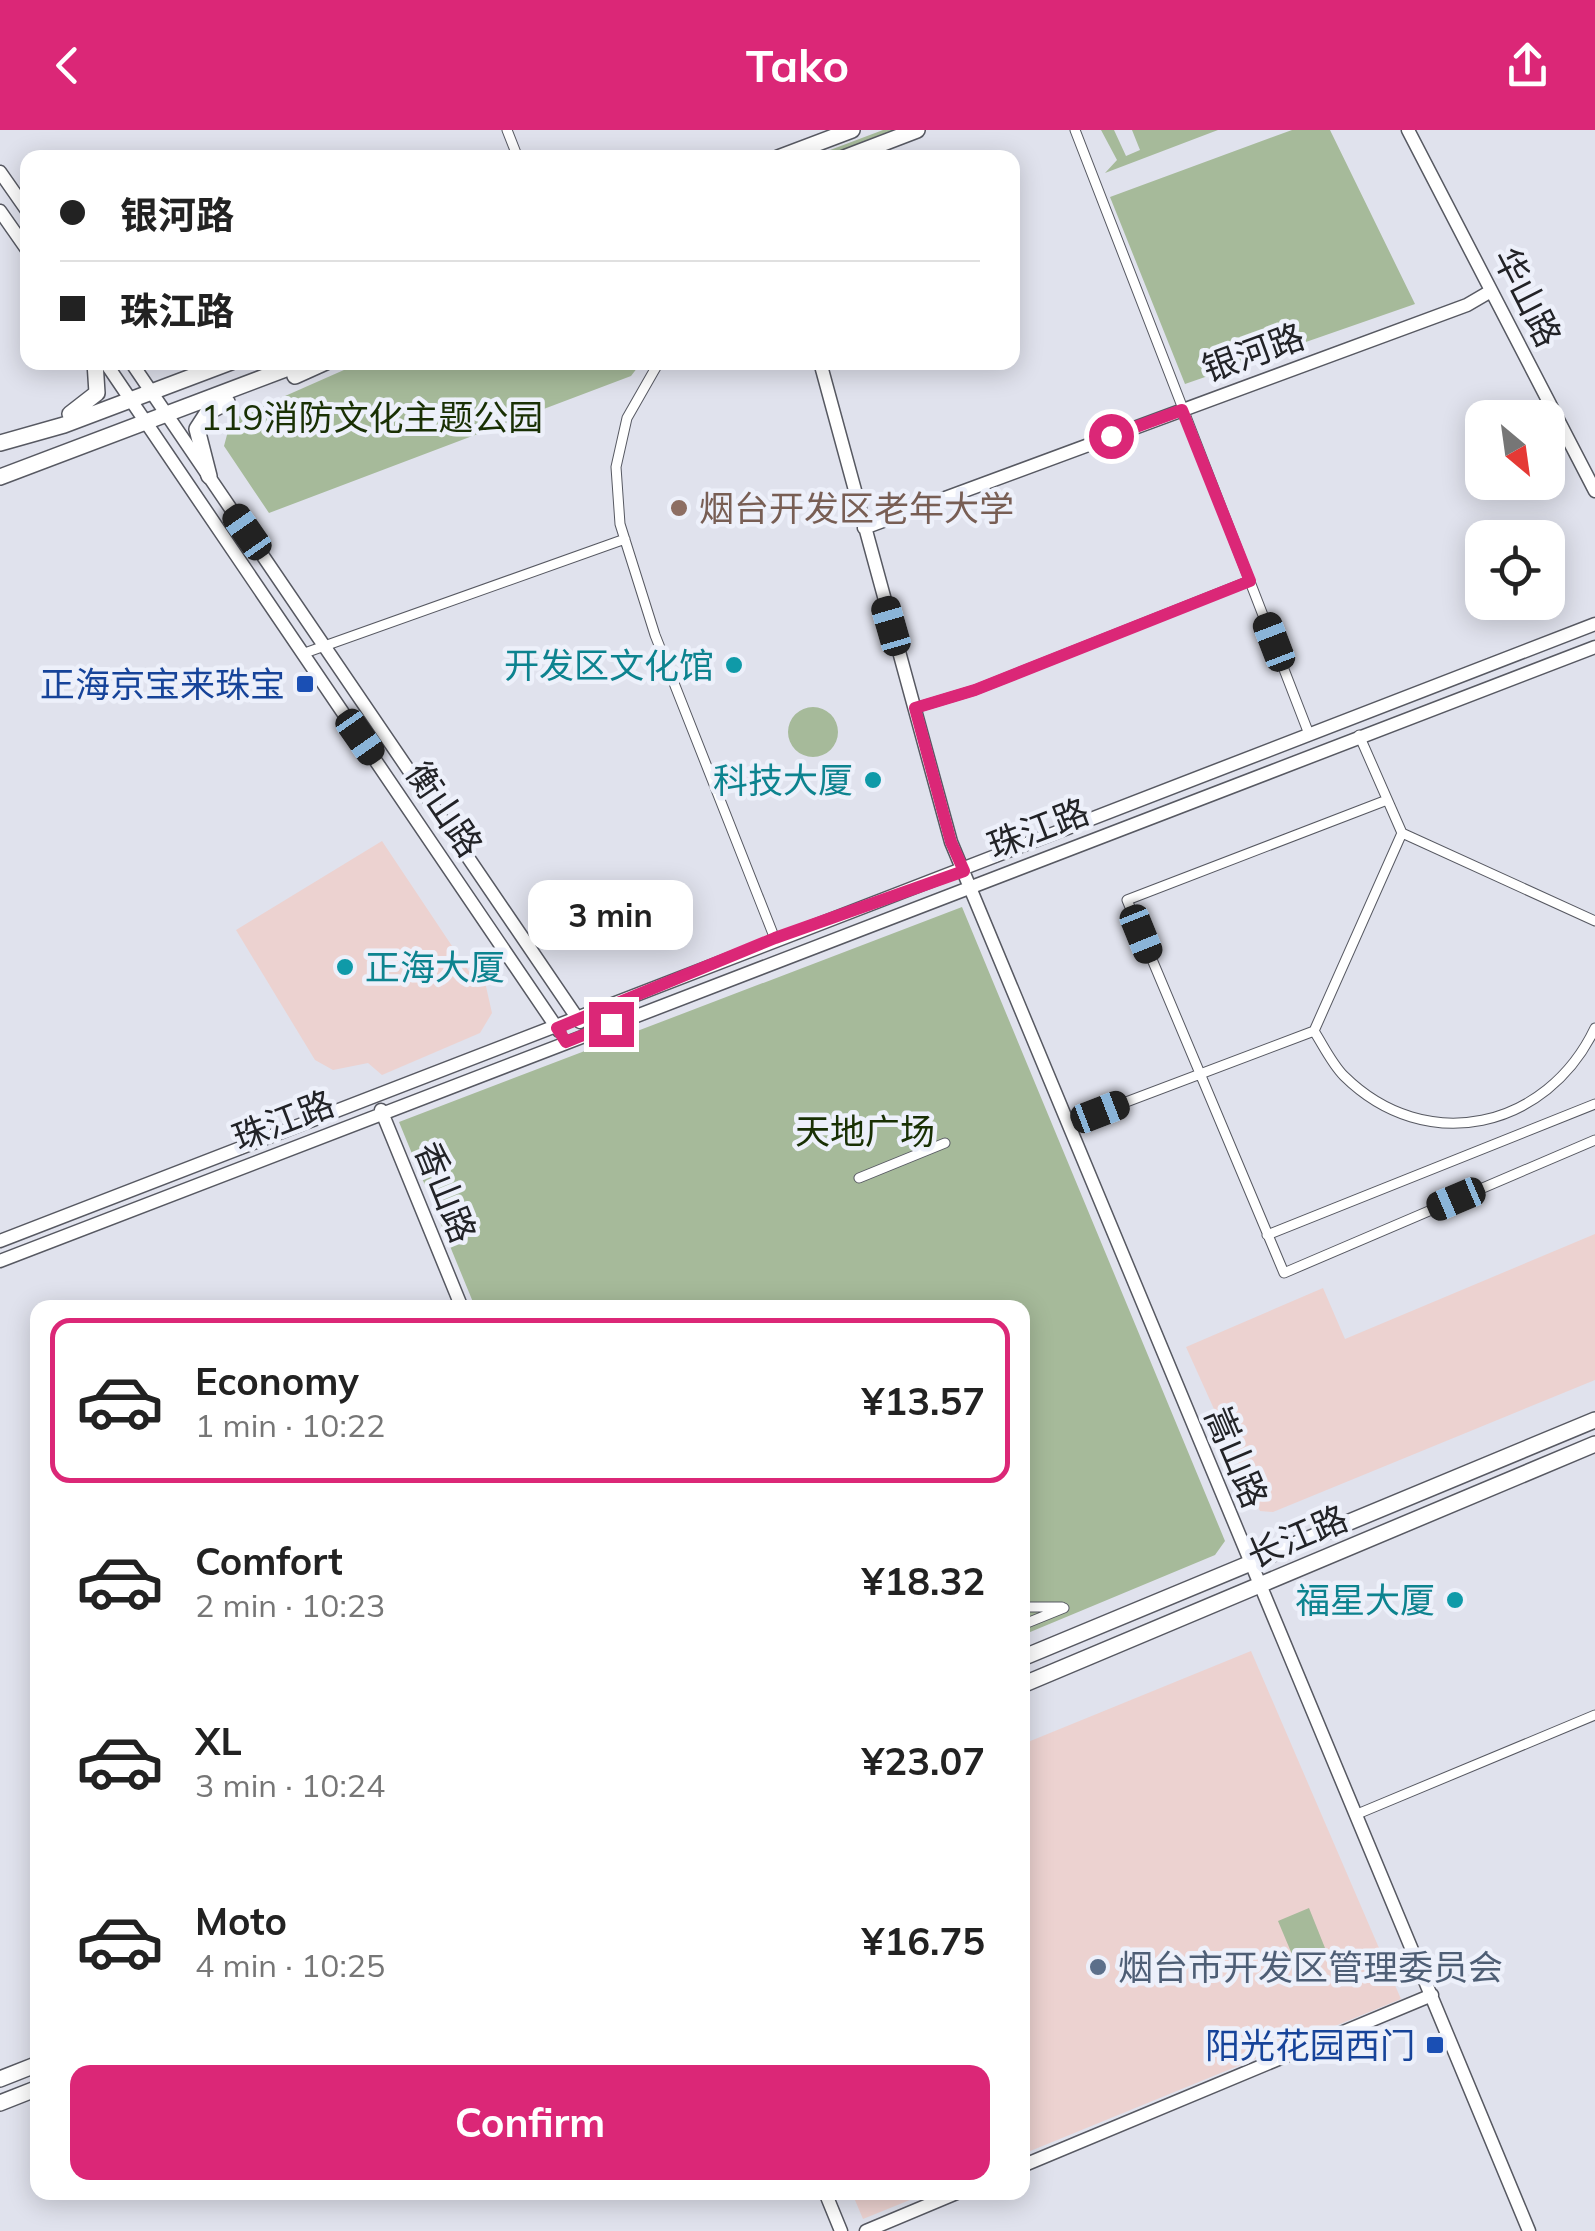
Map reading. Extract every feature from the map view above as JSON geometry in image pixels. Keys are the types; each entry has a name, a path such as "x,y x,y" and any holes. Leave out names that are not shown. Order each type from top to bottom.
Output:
{"main road":[{"path":"799,150 852,130"},
{"path":"865,150 918,130"},
{"name":"华山路","path":"1408,130 1595,491"},
{"path":"0,172 20,201"},
{"path":"0,210 20,239"},
{"name":"银河路","path":"864,528 1467,306 1492,291"},
{"path":"30,433 92,399 99,382 97,370"},
{"name":"衡山路","path":"111,370 566,1042"},
{"name":"衡山路","path":"136,370 587,1034"},
{"path":"0,443 210,370"},
{"path":"0,477 284,370"},
{"path":"208,476 197,435 208,412 307,370"},
{"name":"嵩山路","path":"822,370 951,842 1529,2231"},
{"path":"0,1241 1595,624"},
{"name":"珠江路","path":"0,1260 1595,647"},
{"name":"香山路","path":"376,1098 459,1300"},
{"name":"长江路","path":"1030,1655 1595,1420"},
{"name":"长江路","path":"1030,1682 1595,1444"},
{"path":"1030,2163 1432,1994"},
{"path":"0,2079 30,2067"},
{"path":"0,2104 30,2091"},
{"path":"828,2200 841,2231"},
{"path":"866,2231 939,2200"}],"street":[{"path":"1075,130 1310,734"},
{"path":"654,370 626,418 616,467 624,539 656,634 775,938"},
{"path":"302,654 624,539"},
{"path":"915,708 975,690 1250,581"},
{"path":"1359,735 1402,834 1595,920"},
{"path":"1387,800 1127,900 1284,1273 1595,1140"},
{"path":"1068,1124 1314,1030 1402,834"},
{"path":"1314,1030 1342,1074 1382,1106 1431,1123 1482,1122 1531,1104 1569,1071 1595,1028"},
{"path":"1266,1236 1595,1104"},
{"path":"860,1178 945,1143"},
{"path":"1030,1607 1064,1608 1030,1623"},
{"path":"1356,1814 1595,1715"}],"shaded area":[{"path":"382,841 476,982 485,982 492,1013 480,1033 382,1075 368,1063 333,1070 315,1060 236,930"},
{"path":"1595,1234 1595,1380 1273,1512 1260,1511 1186,1347 1323,1288 1345,1339"},
{"path":"1251,1651 1401,1999 1030,2151 1030,1741"},
{"path":"855,2200 910,2200 863,2219"}],"green space":[{"path":"883,130 896,130 843,150 830,150"},
{"path":"1101,130 1114,130 1126,156 1140,150 1132,130 1218,130 1105,173 1117,160"},
{"path":"1292,130 1330,130 1415,304 1185,384 1110,197"},
{"name":"119消防文化主题公园","path":"344,370 636,370 631,376 269,513 224,446 231,420"},
{"path":"813,707 831,714 838,732 831,750 813,757 795,750 788,732 795,714"},
{"name":"天地广场","path":"962,907 1225,1541 1215,1555 1030,1632 1030,1300 472,1300 399,1122"},
{"path":"1309,1908 1329,1958 1299,1971 1278,1921"}],"place":[{"name":"烟台开发区老年大学","path":"679,508"},
{"name":"开发区文化馆","path":"734,665"},
{"name":"正海京宝来珠宝","path":"305,684"},
{"name":"科技大厦","path":"873,780"},
{"name":"正海大厦","path":"345,967"},
{"name":"福星大厦","path":"1455,1600"},
{"name":"烟台市开发区管理委员会","path":"1098,1967"},
{"name":"阳光花园西门","path":"1435,2045"}],"route":[{"path":"611,1024 566,1042 557,1028 775,938 964,871 951,842 915,708 975,690 1250,581 1182,410 1111,436"}]}
